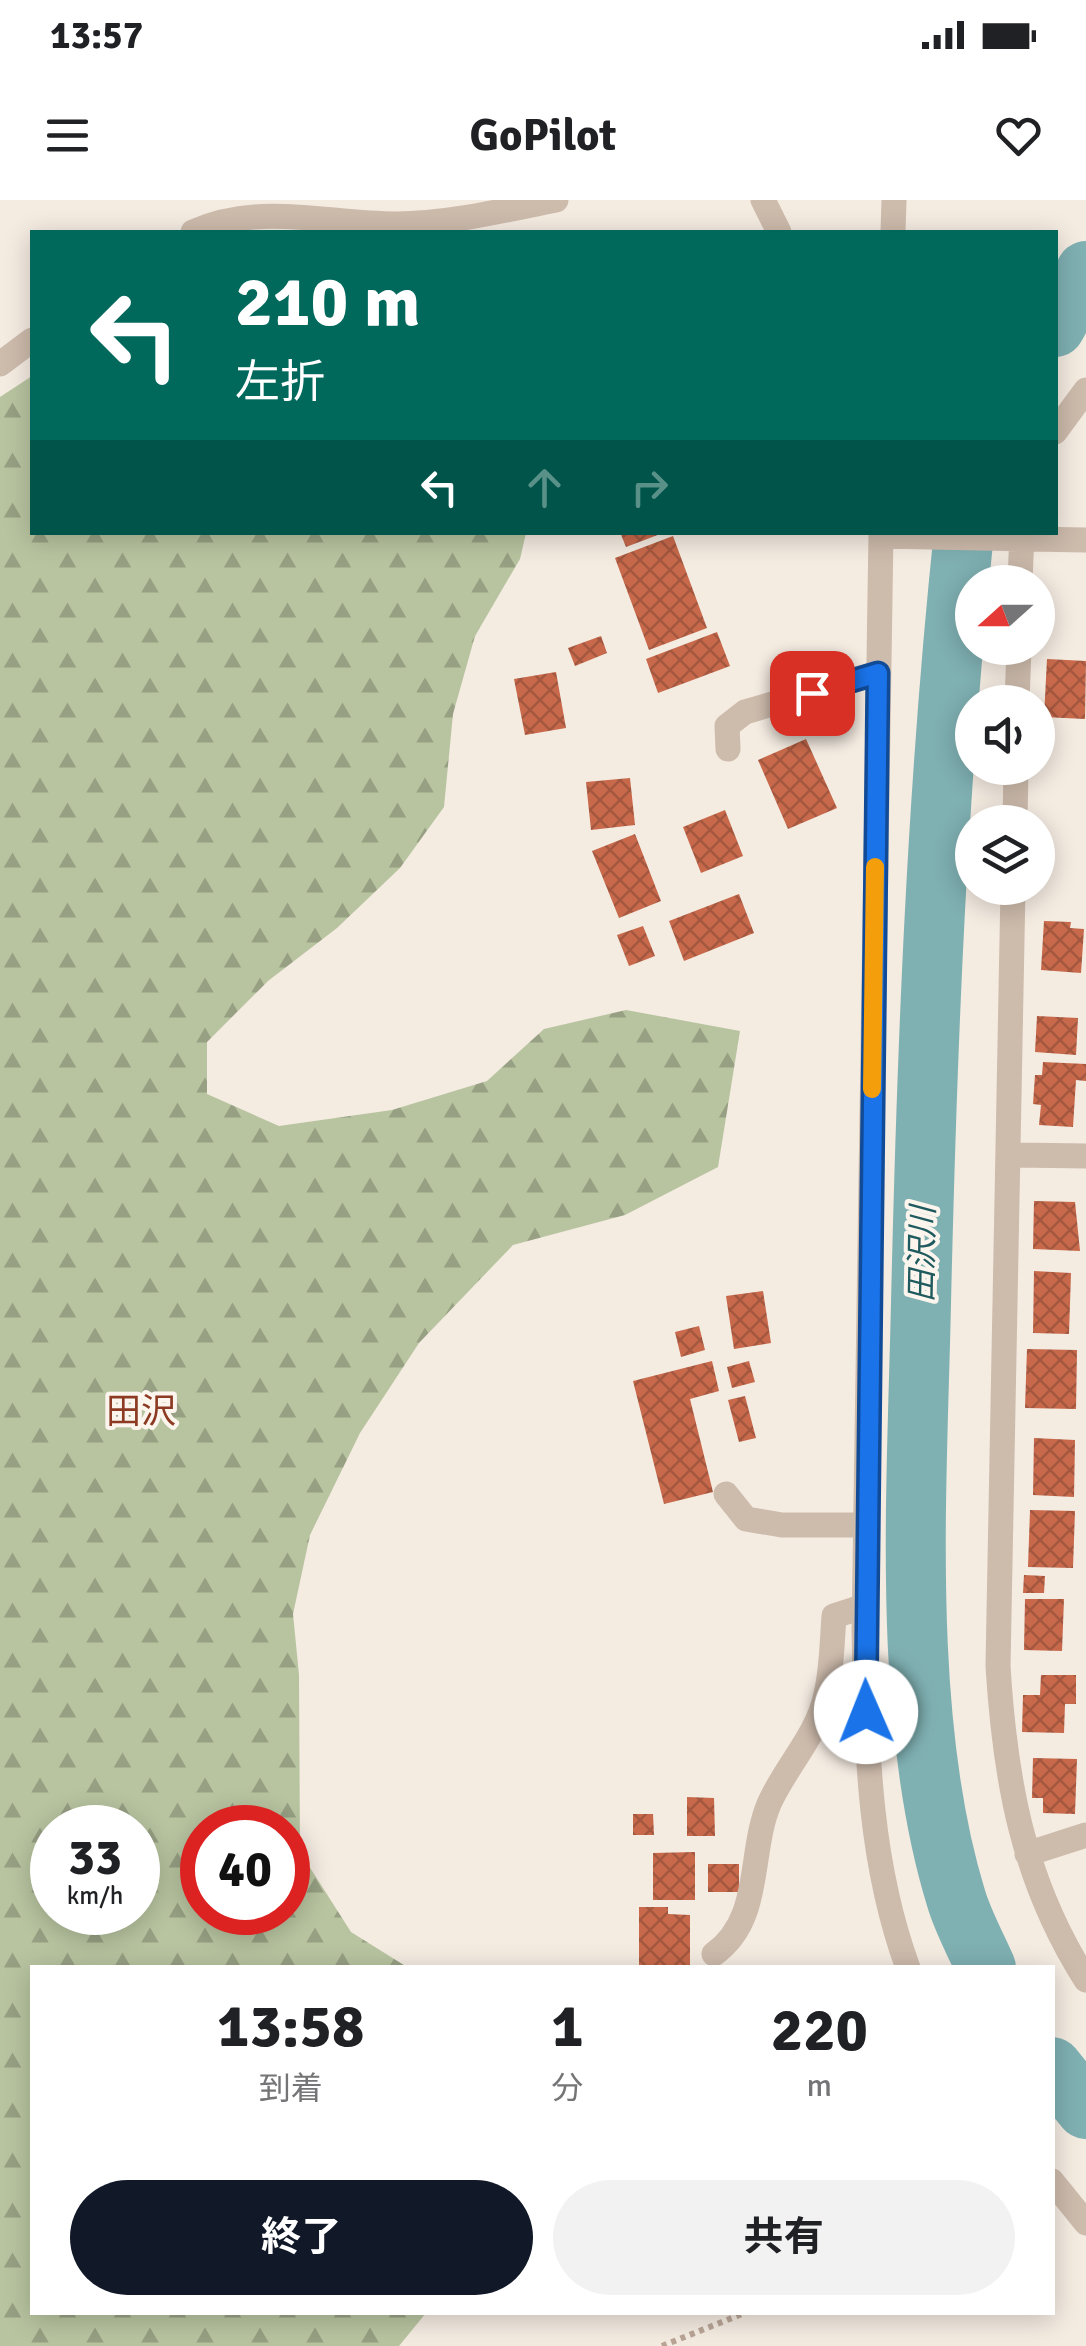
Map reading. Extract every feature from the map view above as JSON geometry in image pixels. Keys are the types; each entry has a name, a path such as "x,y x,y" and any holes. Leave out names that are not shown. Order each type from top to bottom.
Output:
{"street":[{"path":"198,230 225,218 325,216 396,224 556,200"},
{"path":"763,200 778,230"},
{"path":"893,230 894,200"},
{"path":"0,364 30,342"},
{"path":"1058,428 1086,390"},
{"path":"881,535 864,1606 868,1792 880,1866 907,1965"},
{"path":"952,535 1086,540"},
{"path":"1021,565 1022,536"},
{"path":"728,748 727,726 746,712 878,673"},
{"path":"1014,905 998,1666 1010,1794 1027,1854 1067,1950 1086,1980"},
{"path":"1008,1155 1086,1156"},
{"path":"726,1494 746,1519 782,1525 866,1525"},
{"path":"714,1954 727,1945 743,1919 767,1810 815,1726 826,1696 834,1616 864,1606"},
{"path":"1027,1854 1086,1835"},
{"path":"1055,2186 1086,2224"}],"path":[{"path":"662,2346 740,2315"}],"green space":[{"path":"30,377 30,535 526,535 520,559 475,636 453,714 444,807 400,868 337,928 268,981 207,1042 207,1094 279,1126 392,1110 487,1081 544,1029 626,1010 740,1031 718,1167 625,1215 513,1245 419,1343 360,1433 310,1535 293,1614 299,1675 300,1805 180,1805 180,1935 310,1935 310,1868 351,1932 404,1965 30,1965 30,2315 424,2315 399,2346 0,2346 0,397"}],"building":[{"path":"621,535 658,535 626,547"},
{"path":"673,536 707,628 649,650 615,558"},
{"path":"717,632 730,666 658,693 646,659"},
{"path":"601,636 607,653 575,666 568,648"},
{"path":"1055,659 1086,661 1085,719 1055,718 1055,685 1046,685 1047,665 1055,665"},
{"path":"556,672 566,728 525,735 514,679"},
{"path":"806,739 837,808 788,829 758,760"},
{"path":"630,778 635,825 591,830 586,782"},
{"path":"725,810 743,856 701,873 683,827"},
{"path":"635,834 661,901 619,918 592,851"},
{"path":"739,894 754,933 684,961 669,921"},
{"path":"1044,921 1071,922 1070,928 1084,929 1081,973 1041,970"},
{"path":"643,926 655,956 629,966 617,935"},
{"path":"1037,1016 1078,1018 1076,1055 1035,1052"},
{"path":"1043,1062 1086,1064 1086,1081 1076,1080 1073,1127 1039,1125 1041,1105 1033,1104 1035,1075 1042,1075"},
{"path":"1034,1201 1075,1202 1080,1251 1033,1249"},
{"path":"1034,1271 1071,1273 1069,1334 1033,1333"},
{"path":"763,1291 771,1343 734,1349 726,1296"},
{"path":"699,1326 705,1350 681,1357 675,1332"},
{"path":"1027,1349 1077,1350 1076,1409 1025,1408"},
{"path":"712,1361 719,1391 690,1399 713,1492 664,1504 633,1381"},
{"path":"749,1361 755,1382 732,1388 727,1367"},
{"path":"745,1396 756,1438 739,1442 728,1400"},
{"path":"1034,1438 1075,1440 1074,1497 1033,1495"},
{"path":"1030,1510 1075,1511 1073,1568 1028,1567"},
{"path":"1024,1575 1045,1576 1044,1593 1023,1593"},
{"path":"1025,1599 1064,1599 1062,1651 1024,1650"},
{"path":"1041,1675 1076,1675 1076,1704 1065,1704 1064,1733 1022,1732 1023,1695 1040,1695"},
{"path":"1033,1758 1077,1759 1075,1814 1043,1813 1043,1798 1032,1798"},
{"path":"687,1797 714,1798 715,1836 687,1836"},
{"path":"633,1814 653,1814 654,1835 633,1835"},
{"path":"695,1852 695,1900 653,1900 653,1853"},
{"path":"708,1864 739,1864 739,1892 708,1892"},
{"path":"639,1907 668,1907 668,1914 690,1915 690,1965 639,1965"}],"waterway":[{"name":"田沢川","path":"1058,322 1086,271"},
{"name":"田沢川","path":"964,535 940,821 930,1014 916,1604 927,1756 939,1829 959,1907 985,1965"},
{"name":"田沢川","path":"1055,2071 1086,2109"}],"slow traffic":[{"path":"872,1089 875,867"}],"district":[{"name":"田沢","path":"141,1411"}],"route":[{"path":"812,693 878,673 864,1606 866,1712"}]}
